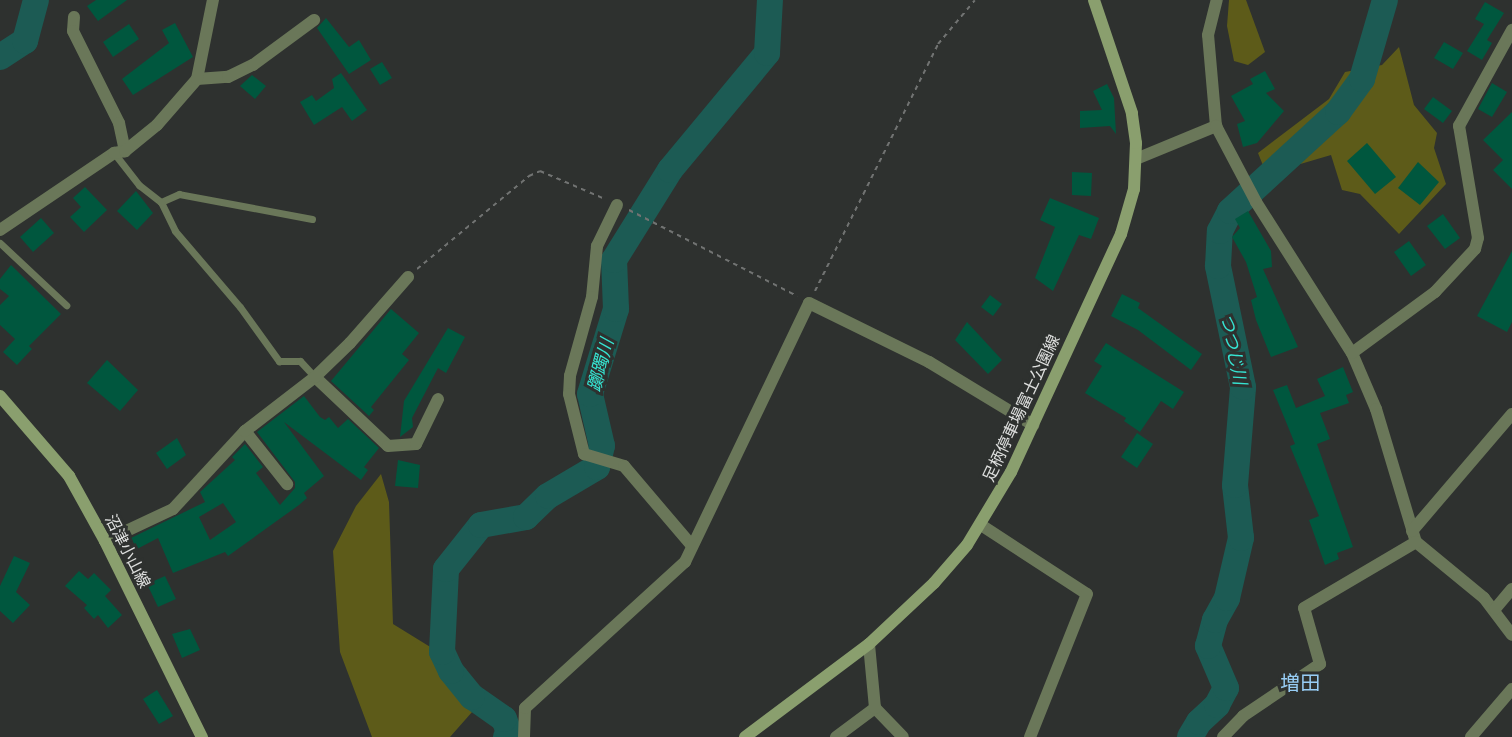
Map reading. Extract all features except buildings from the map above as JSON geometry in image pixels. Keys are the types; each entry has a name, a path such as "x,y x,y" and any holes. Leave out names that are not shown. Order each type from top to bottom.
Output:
{"main road":[{"name":"足柄停車場富士公園線","path":"745,737 869,644 934,583 981,525 1033,425 1121,234 1134,189 1136,159 1132,113 1094,0"},
{"name":"沼津小山線","path":"0,396 69,476 105,540 202,737"}],"street":[{"path":"0,230 157,125 197,79 213,0"},
{"path":"1217,0 1208,35 1216,126 1256,202 1352,353 1388,447 1414,536 1495,609 1512,634"},
{"path":"74,17 73,30 119,123 119,152"},
{"path":"197,79 228,77 252,65 315,20"},
{"path":"1352,353 1435,292 1475,249 1478,238 1459,126 1512,30"},
{"path":"1136,159 1216,126"},
{"path":"620,206 597,246 592,297 570,376 569,394 584,454 624,466 692,546"},
{"path":"105,540 173,509 245,431 315,376 408,277"},
{"path":"524,737 525,708 568,664 685,562 810,303 929,362 1033,425"},
{"path":"315,376 388,446 416,444 438,399"},
{"path":"1223,737 1243,716 1320,664 1304,608 1414,536 1512,414"},
{"path":"245,431 287,484"},
{"path":"981,525 1087,594 1030,737"},
{"path":"1495,609 1512,589"},
{"path":"869,644 875,708 903,737"},
{"path":"1471,737 1512,689"},
{"path":"836,737 875,708"}],"lane":[{"path":"119,152 139,185 161,202 175,231 240,307 279,362 300,361 315,376"},
{"path":"161,202 179,194 312,219"},
{"path":"0,243 66,305"}],"path":[{"path":"408,277 529,176 540,171 620,206 810,303 938,44 975,0"}],"shaded area":[{"path":"1229,0 1246,0 1265,52 1248,65 1234,61 1227,26"},
{"path":"1399,47 1414,105 1437,133 1434,148 1446,184 1399,234 1360,194 1342,190 1331,155 1297,165 1272,188 1258,153 1329,99 1345,72 1382,65"},
{"path":"381,474 389,502 393,624 466,669 480,703 450,737 372,737 340,652 333,551 356,506"}],"waterway":[{"path":"0,57 25,41 36,0"},
{"name":"躑躅川","path":"506,737 509,732 504,719 472,697 451,671 442,652 446,569 481,525 526,517 548,496 597,467 602,446 590,394 616,309 614,260 670,170 767,53 770,0"},
{"name":"つつじ川","path":"1190,737 1199,722 1217,705 1226,688 1208,646 1215,620 1227,598 1241,538 1235,485 1243,387 1218,266 1220,231 1230,211 1338,112 1362,79 1385,0"}],"district":[{"name":"増田","path":"1300,682"}]}
